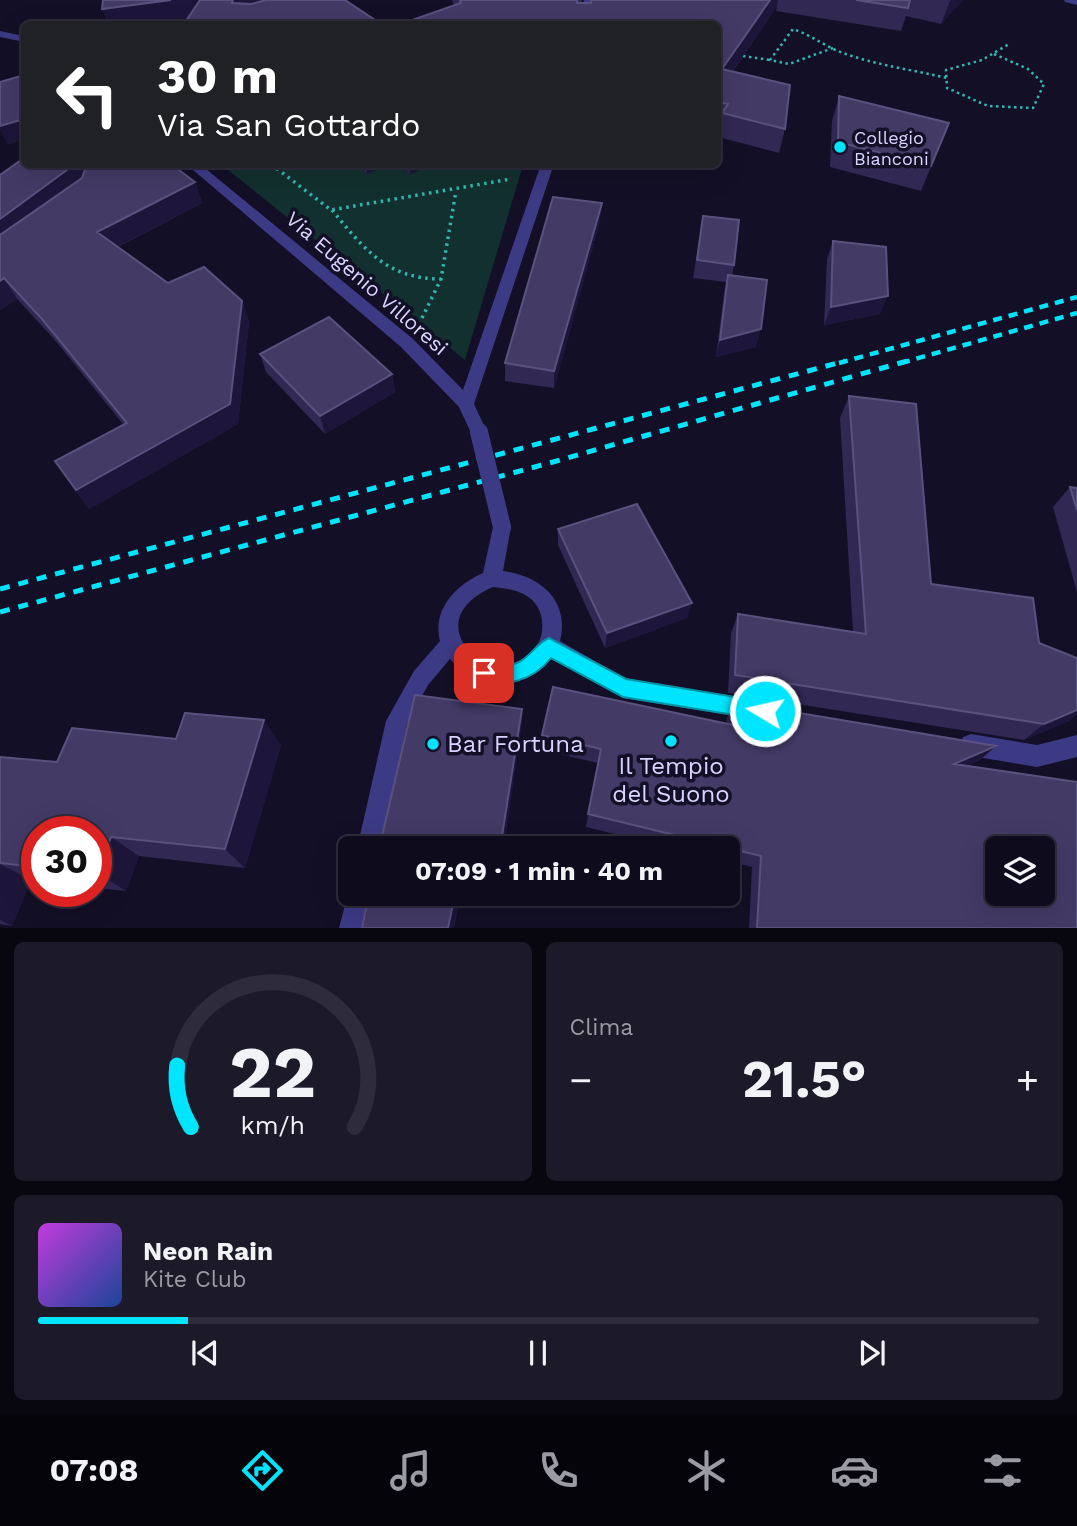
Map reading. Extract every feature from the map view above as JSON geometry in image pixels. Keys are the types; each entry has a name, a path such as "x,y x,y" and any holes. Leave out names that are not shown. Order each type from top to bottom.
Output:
{"street":[{"path":"584,21 589,0"},
{"path":"1069,0 1077,2"},
{"path":"0,34 21,38"},
{"name":"Via Eugenio Villoresi","path":"197,168 407,343 466,404 479,432 502,527 492,578"},
{"path":"466,404 547,168"},
{"path":"492,578 520,580 535,588 547,600 554,617 549,646 537,661 520,671 504,675 484,673 467,665 450,645 447,628 449,612 462,593 492,578"},
{"path":"372,836 397,721 421,678 450,645"},
{"path":"549,646 623,688 779,713"},
{"path":"956,742 1037,756 1077,746"},
{"path":"351,928 356,906"}],"path":[{"path":"770,60 793,29 832,48 874,62 947,78"},
{"path":"994,54 1028,69 1044,85 1033,108 1011,111 979,105 947,88 946,70 994,54 1009,44"},
{"path":"743,56 789,64 832,48"},
{"path":"276,168 331,210 390,272 423,281 441,279"},
{"path":"331,210 456,191 547,168"},
{"path":"407,343 441,279 456,191"}],"green space":[{"path":"226,168 360,168 367,174 382,168 401,168 410,174 425,168 522,168 465,360"}],"building":[{"path":"103,0 171,0 102,9"},
{"path":"200,0 233,0 232,3 251,4 266,0 345,0 376,21 186,21"},
{"path":"460,0 577,0 577,3 591,3 591,0 770,0 722,69 790,85 785,129 722,113 728,104 721,103 721,21 410,21 461,3"},
{"path":"856,0 910,0 908,8"},
{"path":"21,76 21,120 0,126 0,82"},
{"path":"839,96 949,123 931,166 838,142"},
{"path":"21,160 21,168 68,168 0,219 0,175"},
{"path":"86,168 176,168 195,182 97,232 168,283 204,267 242,301 230,404 76,490 55,461 127,423 42,319 4,278 0,281 0,235 82,178"},
{"path":"553,197 602,203 554,371 505,363"},
{"path":"703,216 739,220 734,265 697,260"},
{"path":"833,241 886,247 888,296 831,307"},
{"path":"728,275 767,280 761,329 720,340"},
{"path":"329,317 392,374 320,416 260,354"},
{"path":"849,396 916,404 931,584 1033,598 1039,643 1077,658 1077,710 1044,724 735,675 738,614 866,634"},
{"path":"1070,487 1077,488 1077,510"},
{"path":"637,504 692,603 607,633 558,529"},
{"path":"553,687 733,725 734,702 996,746 954,764 1077,782 1077,928 757,928 761,856 740,851 740,836 679,836 588,814 601,749 542,735"},
{"path":"415,695 522,709 502,836 382,836"},
{"path":"185,713 264,720 225,849 112,837 112,816 21,816 21,865 0,863 0,757 57,762 72,728 176,739"},
{"path":"367,906 453,906 448,928 362,928"}],"railway":[{"path":"839,363 1077,297"},
{"path":"901,363 1077,313"},
{"path":"0,589 845,361"},
{"path":"0,612 553,462 907,361"}],"place":[{"name":"Collegio Bianconi","path":"840,147"},
{"name":"Il Tempio del Suono","path":"671,741"},
{"name":"Bar Fortuna","path":"433,744"}],"route":[{"path":"484,673 504,675 520,671 537,661 549,646 623,688 765,711"}]}
